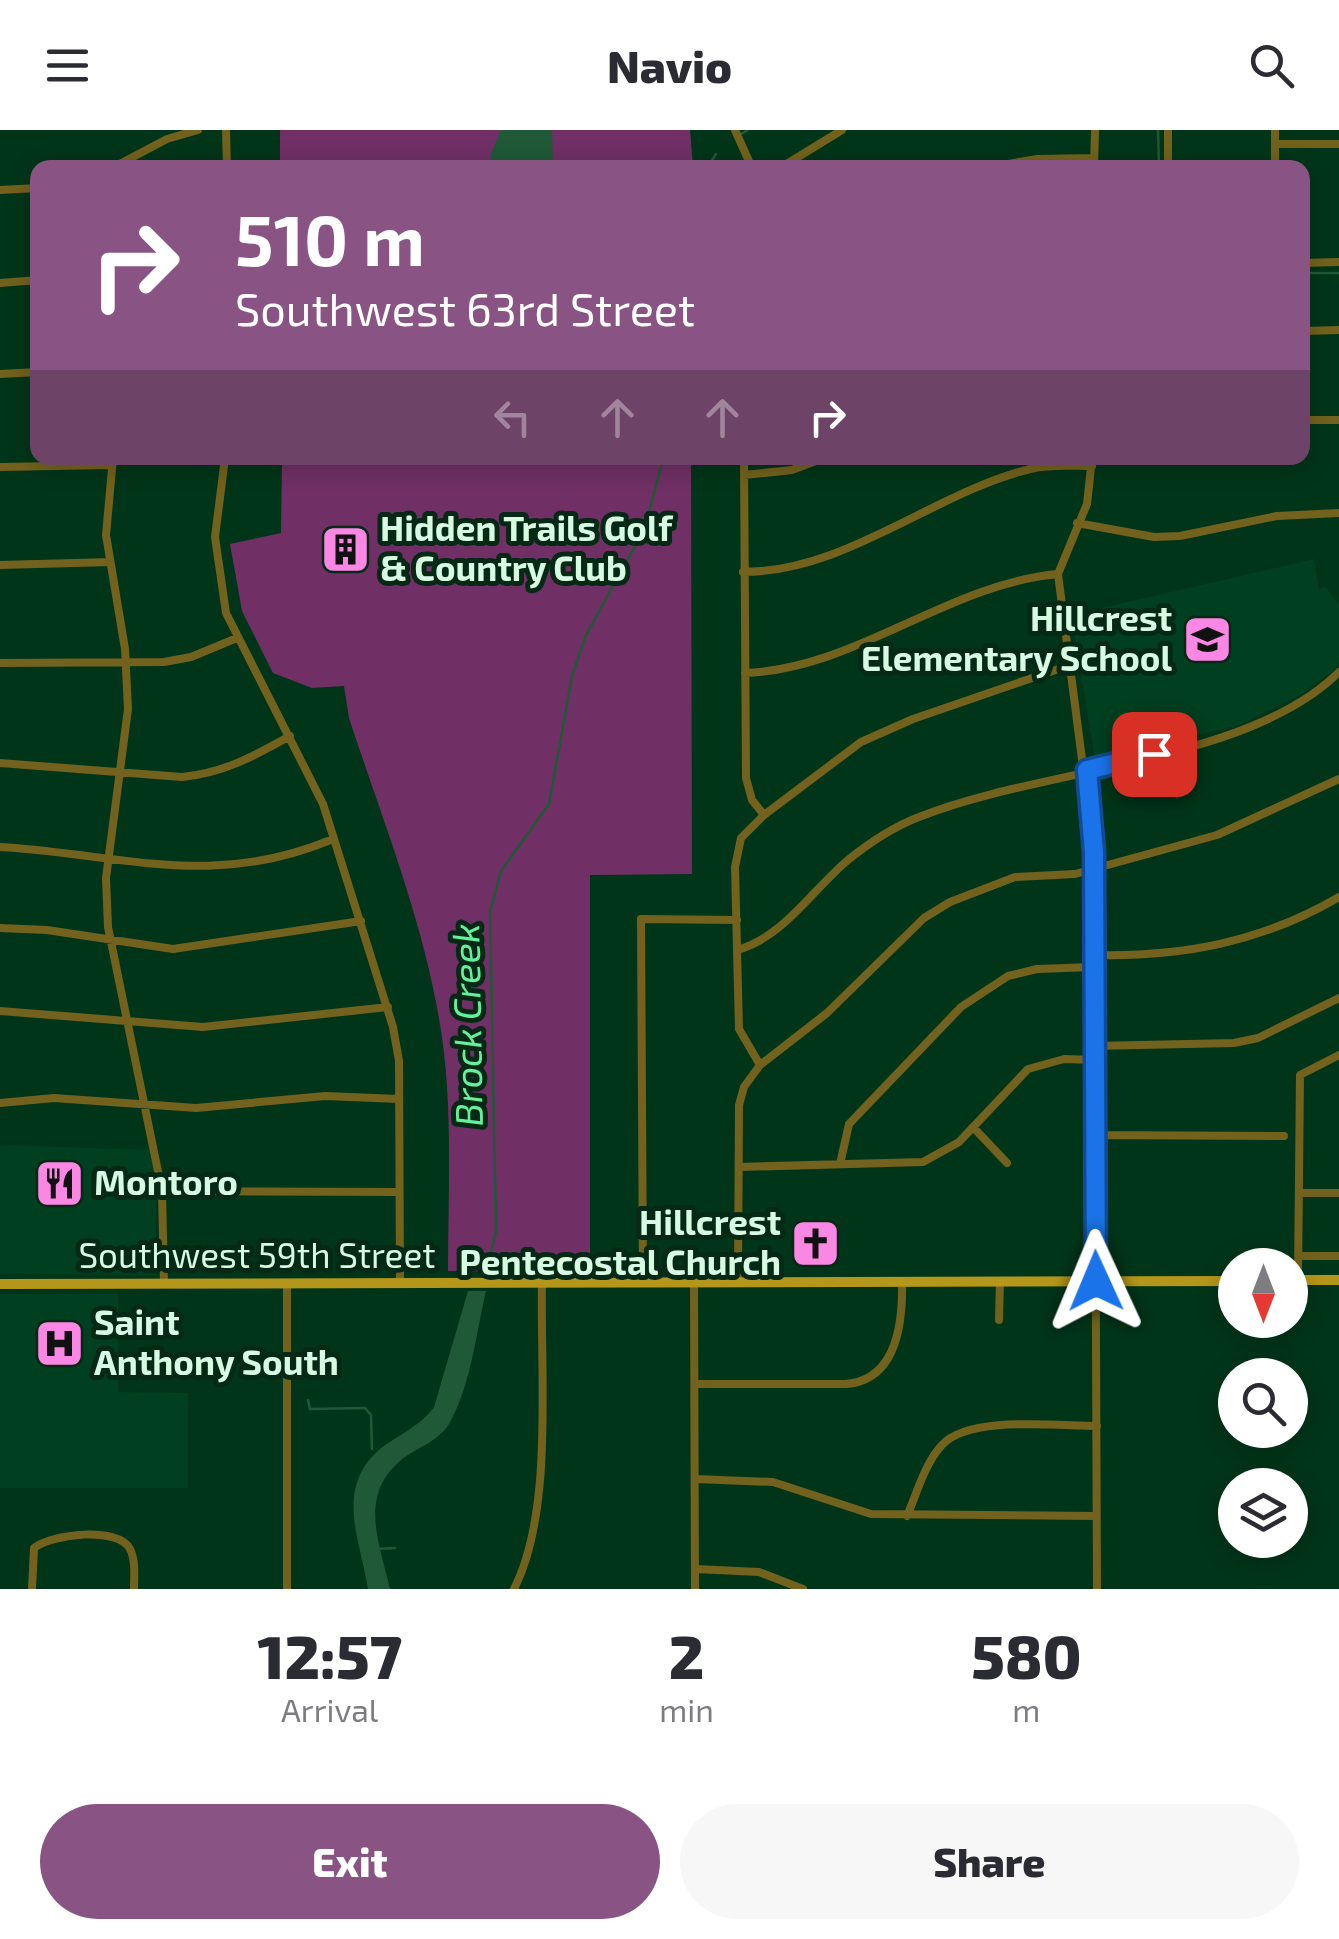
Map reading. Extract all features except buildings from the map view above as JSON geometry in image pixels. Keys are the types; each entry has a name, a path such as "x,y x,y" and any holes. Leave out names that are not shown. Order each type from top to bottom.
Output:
{"main road":[{"path":"1308,1280 1339,1280"},
{"name":"Southwest 59th Street","path":"0,1284 1218,1281"}],"street":[{"path":"127,160 167,139 198,130"},
{"path":"226,130 226,160"},
{"path":"793,160 842,130"},
{"path":"1094,130 1094,160"},
{"path":"1168,130 1168,160"},
{"path":"1275,130 1275,160"},
{"path":"735,131 748,160"},
{"path":"1275,144 1339,144"},
{"path":"0,190 30,188"},
{"path":"1310,263 1339,262"},
{"path":"0,283 30,281"},
{"path":"1310,330 1339,330"},
{"path":"0,374 30,372"},
{"path":"1310,420 1339,420"},
{"path":"0,467 37,465"},
{"path":"112,465 110,562 126,662 128,709 106,902 162,1191 164,1284"},
{"path":"224,465 215,537 222,599 237,638 323,804 388,1007 399,1061 400,1283"},
{"path":"744,465 746,778 752,800 764,814"},
{"path":"744,475 805,465"},
{"path":"744,572 769,572 808,562 1030,469 1065,465"},
{"path":"1092,465 1087,504 1058,574 1087,770 1093,870 1097,1589"},
{"path":"1077,523 1140,536 1180,536 1277,516 1339,513"},
{"path":"0,564 110,562"},
{"path":"745,673 792,669 1008,581 1058,574"},
{"path":"0,663 191,657 237,638"},
{"path":"760,1065 739,1029 736,851 764,814 862,742 913,719 1070,665"},
{"path":"737,950 762,941 848,860 886,833 947,807 1274,720 1339,672"},
{"path":"0,763 210,774 240,764 290,736"},
{"path":"738,1282 741,1096 760,1065 828,1013 913,928 950,902 1015,876 1093,870 1217,835 1339,778"},
{"path":"0,846 162,868 232,865 333,838"},
{"path":"1094,956 1215,948 1339,897"},
{"path":"644,1282 641,919 736,920"},
{"path":"0,928 46,930 112,943 204,948 361,921"},
{"path":"840,1164 848,1124 962,1007 1008,976 1093,967"},
{"path":"1093,1046 1234,1043 1258,1038 1339,998"},
{"path":"0,1011 235,1026 388,1007"},
{"path":"1298,1248 1300,1075 1339,1055"},
{"path":"738,1167 923,1162 959,1142 1028,1069 1064,1059 1094,1060"},
{"path":"0,1103 66,1098 216,1108 325,1096 399,1100"},
{"path":"973,1128 1007,1163"},
{"path":"1094,1134 1284,1136"},
{"path":"162,1191 398,1192"},
{"path":"1298,1193 1339,1193"},
{"path":"1308,1256 1339,1256"},
{"path":"998,1320 1000,1281"},
{"path":"514,1589 536,1525 542,1282"},
{"path":"694,1282 695,1589"},
{"path":"695,1384 867,1380 880,1370 896,1340 902,1282"},
{"path":"287,1284 287,1589"},
{"path":"907,1516 938,1449 963,1431 986,1426 1097,1426"},
{"path":"695,1480 774,1482 855,1512 907,1516 1096,1516"},
{"path":"32,1589 34,1548 50,1537 122,1540 134,1561 134,1589"},
{"path":"695,1569 759,1572 803,1589"}],"shaded area":[{"path":"280,130 690,130 692,160 280,160"},
{"path":"501,130 552,130 553,160 491,160"},
{"name":"Hidden Trails Golf & Country Club","path":"282,465 691,465 692,874 590,875 590,1272 448,1271 448,1110 434,993 410,900 349,718 344,686 312,688 273,673 242,611 230,544 281,533"},
{"name":"Hillcrest Elementary School","path":"1314,559 1319,589 1326,587 1339,605 1339,663 1335,669 1302,694 1239,725 1095,759 1071,615"},
{"path":"0,1145 150,1150 156,1188 156,1275 0,1274"},
{"path":"468,1291 486,1291 463,1393 444,1430 400,1461 379,1490 376,1522 390,1589 368,1589 354,1516 357,1482 365,1465 379,1450 415,1426 434,1407"},
{"name":"Saint Anthony South","path":"118,1293 118,1392 188,1393 188,1488 0,1488 0,1294"}],"waterway":[{"path":"741,134 748,130"},
{"name":"Brock Creek","path":"1158,130 1159,160"},
{"path":"712,160 716,154"},
{"path":"1310,273 1339,273"},
{"name":"Brock Creek","path":"487,1270 496,1231 490,912 501,871 549,804 572,676 586,635 645,528 661,465"},
{"path":"308,1400 310,1409 365,1408 371,1415 372,1449"},
{"path":"376,1549 395,1548"}],"place":[{"name":"Hidden Trails Golf & Country Club","path":"345,549"},
{"name":"Hillcrest Elementary School","path":"1207,639"},
{"name":"Montoro","path":"59,1183"},
{"name":"Hillcrest Pentecostal Church","path":"816,1243"},
{"name":"Saint Anthony South","path":"59,1343"}],"route":[{"path":"1096,1281 1094,852 1087,770 1154,754"}]}
